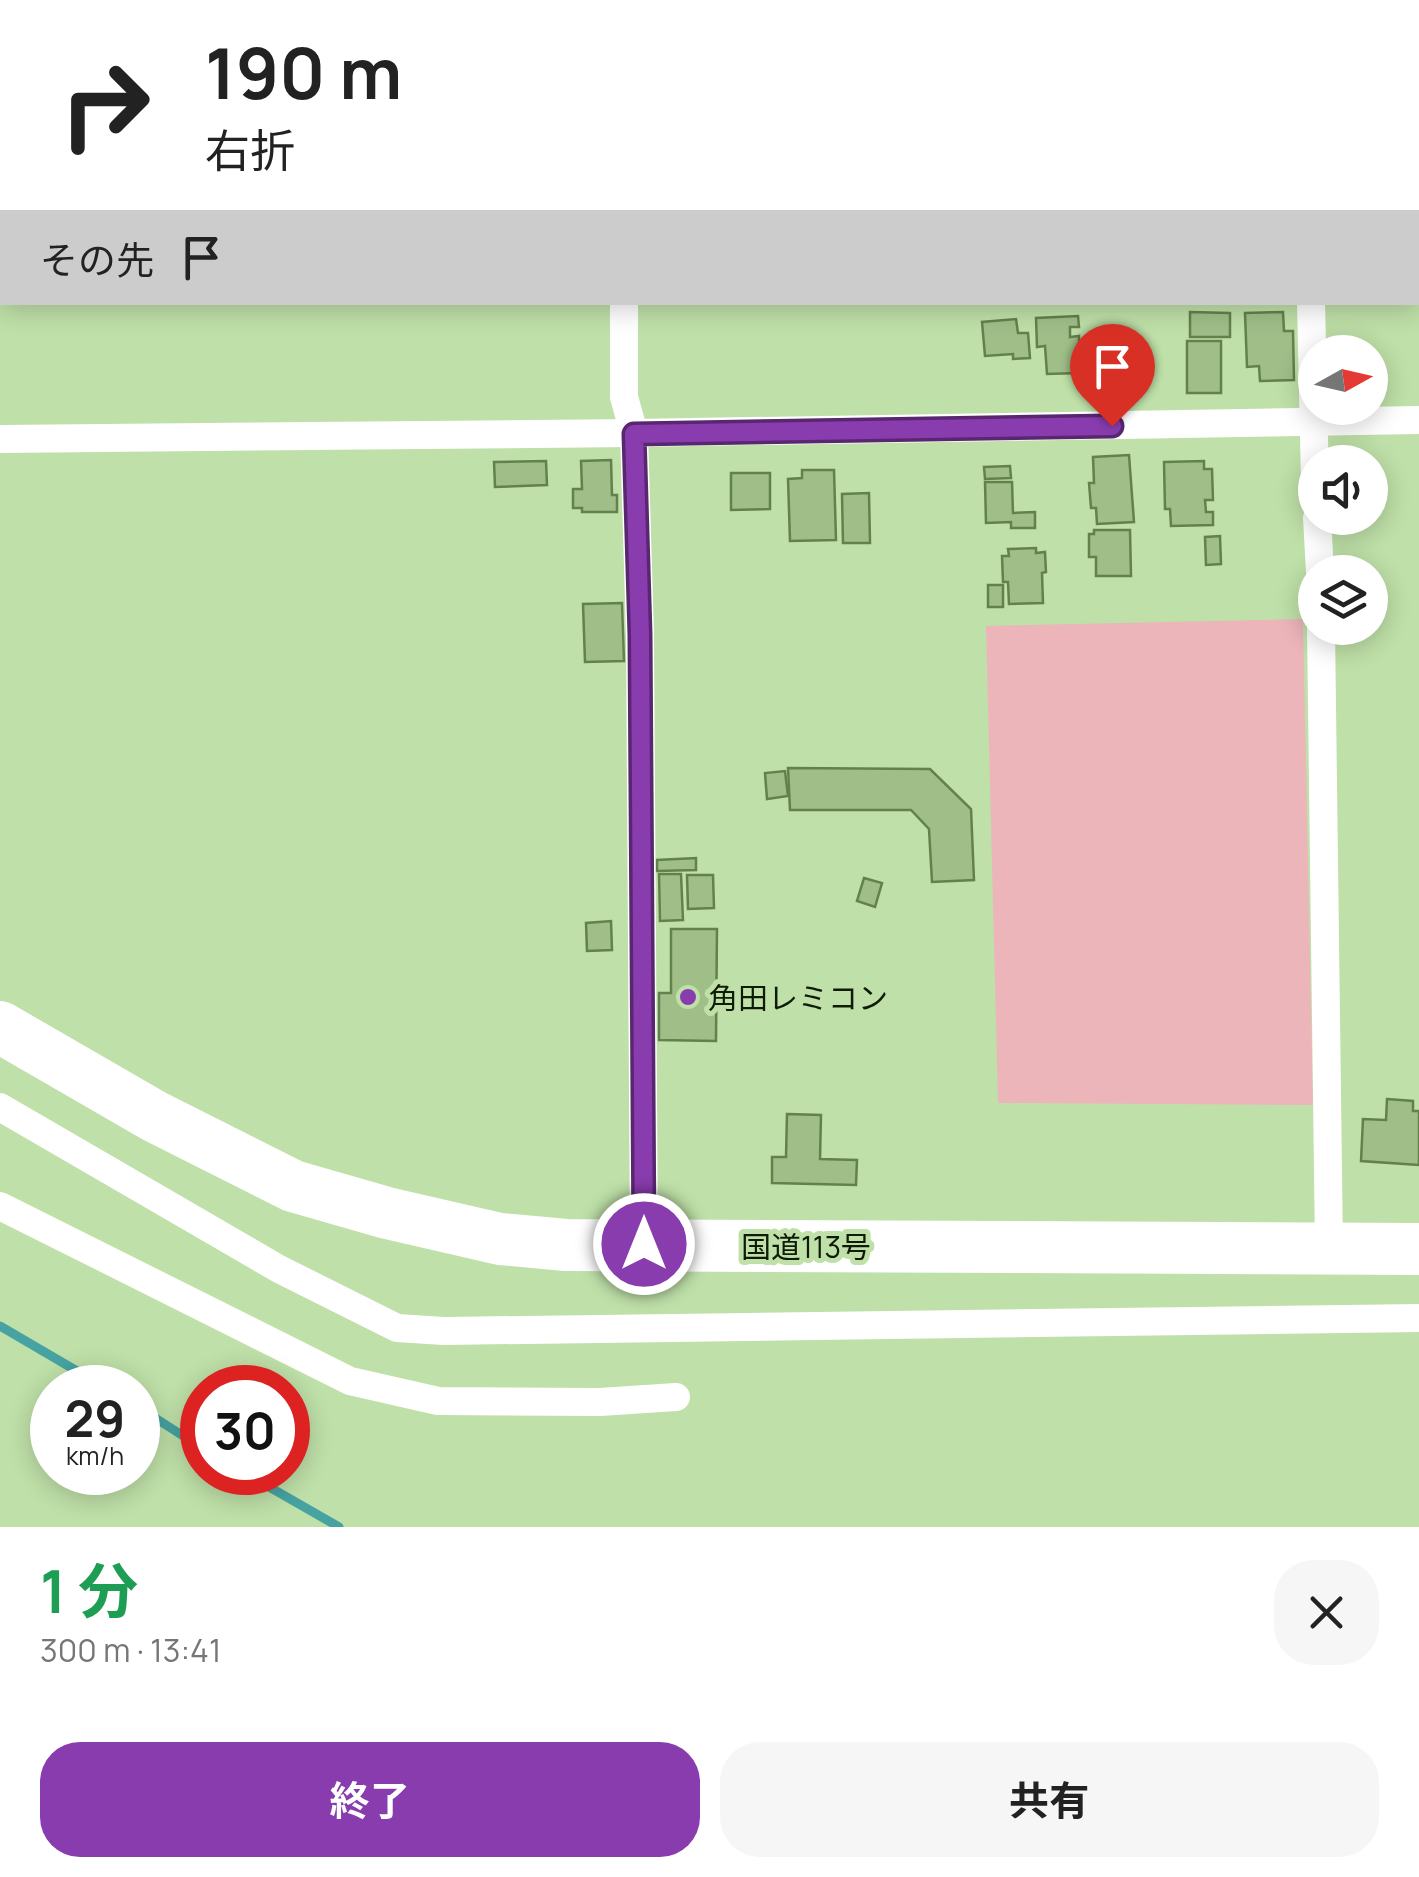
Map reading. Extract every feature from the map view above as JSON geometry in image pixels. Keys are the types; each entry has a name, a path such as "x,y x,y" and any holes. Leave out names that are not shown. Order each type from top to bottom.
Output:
{"highway":[{"name":"国道113号","path":"0,1027 154,1116 293,1186 500,1239 566,1245 1419,1249"}],"street":[{"path":"624,305 624,398 634,434 640,655 644,1244"},
{"path":"1311,305 1311,335"},
{"path":"1388,421 1419,420"},
{"path":"0,439 634,434 1298,422"},
{"path":"1321,645 1329,1250"},
{"path":"0,1107 279,1269 397,1328 444,1331 1419,1318"},
{"path":"0,1206 350,1381 438,1401 600,1402 676,1397"}],"shaded area":[{"path":"1298,619 1298,645 1304,645 1313,1105 998,1103 986,626"}],"building":[{"path":"1190,312 1230,313 1230,337 1190,337"},
{"path":"1283,312 1284,331 1293,331 1294,380 1260,381 1259,366 1247,367 1245,313"},
{"path":"1078,316 1079,327 1070,327 1070,337 1079,336 1080,373 1047,374 1045,346 1037,347 1036,318"},
{"path":"1016,319 1018,333 1028,333 1030,358 1013,359 1013,354 985,356 982,322"},
{"path":"1187,341 1221,341 1221,393 1187,393"},
{"path":"1129,455 1134,522 1097,524 1089,483 1094,483 1093,457"},
{"path":"611,460 612,495 617,495 617,512 582,512 582,508 573,508 573,489 582,489 581,461"},
{"path":"546,461 547,485 495,487 494,462"},
{"path":"1204,461 1204,469 1212,469 1213,500 1205,500 1206,512 1213,512 1213,525 1171,526 1170,509 1165,509 1164,462"},
{"path":"1010,466 1011,478 985,479 984,467"},
{"path":"802,470 834,470 836,540 790,541 788,479 802,478"},
{"path":"731,473 770,473 770,509 731,510"},
{"path":"985,482 1012,482 1013,513 1035,512 1035,528 1011,528 1011,522 986,523"},
{"path":"869,493 870,543 843,543 842,494"},
{"path":"1094,530 1130,530 1131,576 1096,576 1096,557 1089,557 1089,534 1094,534"},
{"path":"1220,536 1221,564 1206,565 1205,537"},
{"path":"1036,548 1036,553 1045,552 1043,603 1009,604 1002,556 1009,556 1008,549"},
{"path":"988,585 1003,585 1003,607 988,607"},
{"path":"622,603 624,661 585,662 583,604"},
{"path":"788,768 930,769 971,809 974,880 932,882 929,829 911,810 790,810"},
{"path":"785,771 788,796 767,799 765,773"},
{"path":"696,858 696,870 657,871 657,860"},
{"path":"659,874 681,874 683,920 660,921"},
{"path":"687,875 713,875 714,908 688,909"},
{"path":"864,878 882,883 875,907 857,901"},
{"path":"611,921 612,950 587,951 586,923"},
{"path":"671,929 717,929 716,1041 659,1040 659,993 671,993"},
{"path":"1387,1099 1413,1101 1413,1111 1419,1111 1419,1165 1361,1161 1363,1119 1386,1120"},
{"path":"787,1114 821,1115 820,1159 857,1160 856,1185 772,1183 772,1157 786,1157"}],"waterway":[{"path":"0,1326 67,1365"},
{"path":"160,1421 180,1434"},
{"path":"283,1495 339,1527"}],"place":[{"name":"角田レミコン","path":"688,997"}],"route":[{"path":"644,1244 640,635 634,434 1112,426"}]}
